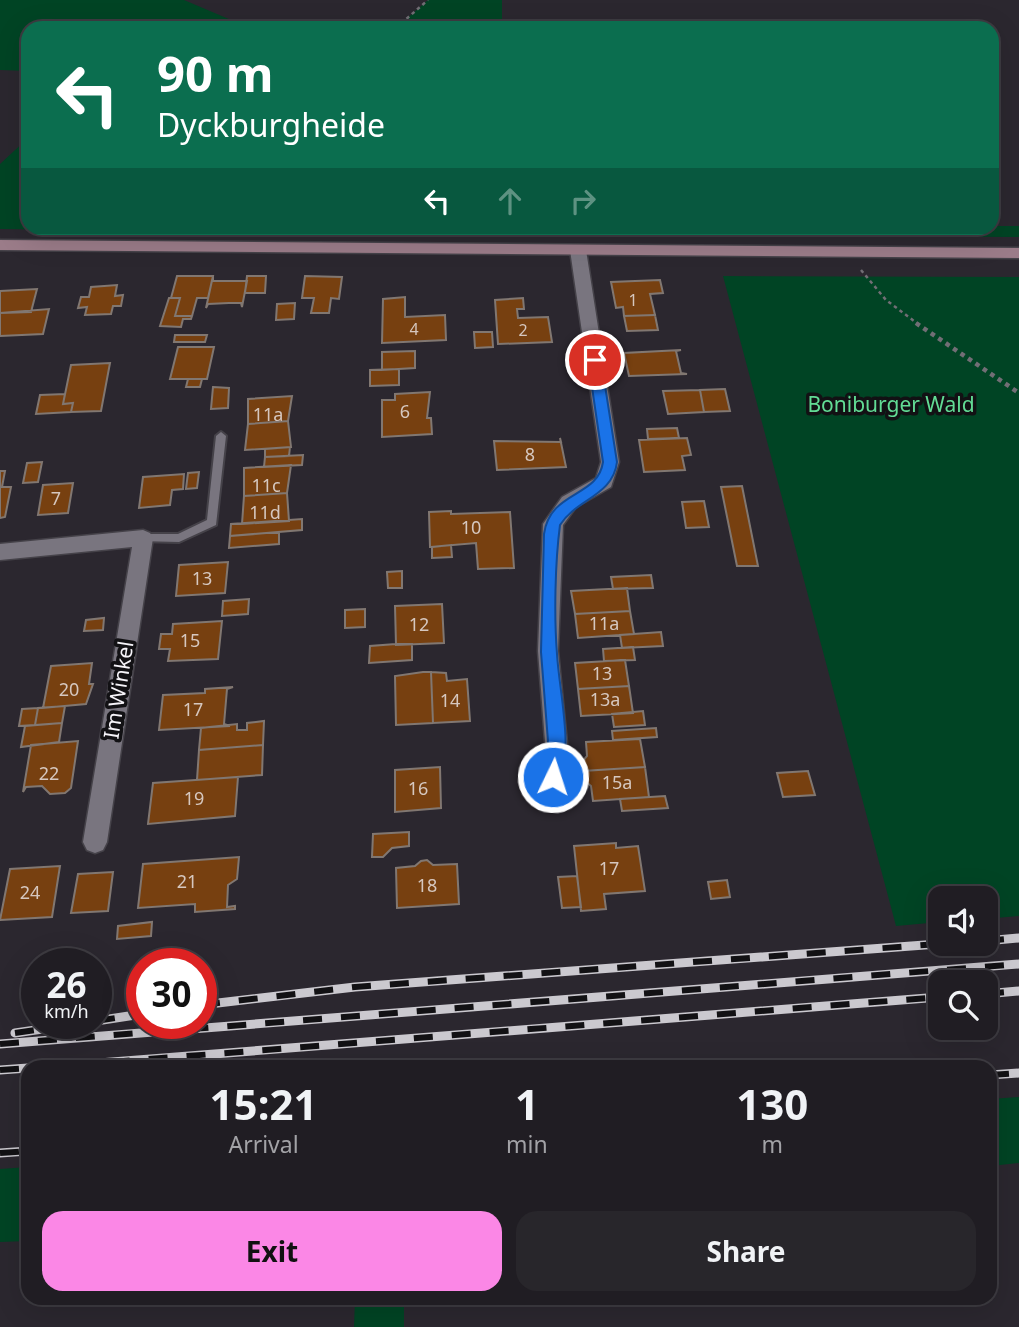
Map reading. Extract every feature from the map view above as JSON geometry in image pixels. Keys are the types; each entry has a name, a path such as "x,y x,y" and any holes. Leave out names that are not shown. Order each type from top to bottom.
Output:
{"street":[{"path":"0,245 1019,253"},
{"path":"547,798 557,754 548,652 553,524 569,502 604,482 610,462 578,250"},
{"path":"0,552 143,538"},
{"name":"Im Winkel","path":"95,842 143,538"}],"lane":[{"path":"143,538 179,538 212,522 221,436"}],"path":[{"path":"404,21 428,0"},
{"path":"859,265 870,286 880,295 1019,393"}],"green space":[{"path":"0,0 184,0 234,21 21,21 21,71 0,70"},
{"path":"428,0 502,0 502,21 404,21"},
{"path":"21,144 21,229 0,229 0,164"},
{"path":"999,226 1019,226 1019,237 504,235 999,235"},
{"name":"Boniburger Wald","path":"723,276 1019,277 1019,916 998,918 998,886 928,886 928,923 896,926"},
{"path":"1019,1097 1019,1163 997,1165 997,1099"},
{"path":"21,1168 21,1241 0,1242 0,1169"},
{"path":"355,1305 404,1305 404,1327 354,1327"}],"building":[{"path":"177,276 213,276 208,298 197,298 192,316 175,316 180,298 171,298"},
{"path":"213,276 213,281 247,281 242,307 241,303 229,303 208,304 206,308"},
{"path":"247,276 266,276 265,293 245,293"},
{"path":"305,276 342,277 339,299 331,298 329,313 311,313 314,298 302,298"},
{"path":"660,280 663,293 650,294 655,315 624,316 623,307 616,308 611,282"},
{"path":"117,285 115,296 123,295 121,306 113,306 111,314 85,315 87,307 78,308 81,297 89,297 91,287"},
{"path":"37,289 31,312 0,313 0,291"},
{"path":"405,297 405,317 445,315 446,340 382,343 383,299"},
{"path":"169,298 180,298 175,316 192,316 191,319 183,319 181,327 160,326"},
{"path":"523,298 524,309 517,309 518,318 548,317 552,342 498,344 495,300"},
{"path":"295,303 294,319 276,320 277,304"},
{"path":"49,309 43,334 0,336 0,313"},
{"path":"655,315 658,330 627,331 624,316"},
{"path":"474,332 492,332 493,347 475,348"},
{"path":"175,335 207,335 205,342 174,342"},
{"path":"178,347 214,347 207,379 170,379"},
{"path":"681,350 676,351 681,373 687,374 629,376 624,353"},
{"path":"415,351 415,368 382,370 382,352"},
{"path":"110,363 101,411 71,412 73,403 63,404 71,365"},
{"path":"399,369 399,385 370,386 370,370"},
{"path":"188,379 202,379 200,387 186,387"},
{"path":"213,387 229,388 228,408 211,409"},
{"path":"725,389 730,411 704,412 700,390"},
{"path":"700,390 704,412 668,414 663,391"},
{"path":"430,392 427,418 431,418 432,434 382,437 382,400 395,400 395,394"},
{"path":"65,394 63,404 73,403 71,412 36,414 40,395"},
{"path":"292,396 288,421 248,424 248,399"},
{"path":"288,421 291,447 245,450 248,424"},
{"path":"677,428 679,438 648,439 647,429"},
{"path":"687,438 691,455 682,456 685,470 644,472 639,440"},
{"path":"494,441 561,442 566,467 497,470"},
{"path":"290,447 289,456 265,457 265,449"},
{"path":"303,455 302,465 264,467 265,457"},
{"path":"42,462 38,482 23,483 27,463"},
{"path":"291,465 287,493 244,496 244,468"},
{"path":"0,471 5,471 2,487 11,487 5,517 0,518"},
{"path":"199,472 197,488 186,489 188,473"},
{"path":"184,474 183,489 172,490 170,505 139,508 143,477"},
{"path":"73,483 68,513 38,515 43,485"},
{"path":"742,486 758,566 737,566 721,487"},
{"path":"287,493 289,521 242,524 244,496"},
{"path":"704,501 709,527 686,528 682,502"},
{"path":"451,511 451,514 510,512 514,568 478,569 476,543 430,547 429,512"},
{"path":"302,519 302,530 230,536 231,524"},
{"path":"279,532 279,544 229,548 230,536"},
{"path":"451,545 452,557 432,558 432,547"},
{"path":"228,562 225,593 176,596 179,565"},
{"path":"402,571 402,588 388,588 387,572"},
{"path":"651,575 653,588 613,589 611,577"},
{"path":"627,588 630,611 575,614 571,591"},
{"path":"249,599 248,614 222,616 223,601"},
{"path":"442,604 444,643 396,645 395,606"},
{"path":"365,609 365,627 345,628 345,610"},
{"path":"630,611 634,634 578,638 575,614"},
{"path":"104,618 103,630 84,631 86,620"},
{"path":"222,621 218,659 168,661 170,649 159,649 161,634 172,634 173,624"},
{"path":"661,632 663,646 622,648 620,635"},
{"path":"412,644 412,660 369,663 370,646"},
{"path":"633,647 635,660 604,661 603,649"},
{"path":"625,660 629,686 578,689 575,663"},
{"path":"92,663 89,684 93,684 86,704 43,708 51,666"},
{"path":"431,672 433,723 396,725 395,676"},
{"path":"431,672 446,673 447,681 467,679 470,721 433,723"},
{"path":"629,686 633,713 581,716 578,689"},
{"path":"233,687 227,689 224,724 230,726 159,730 163,695 205,693 205,689"},
{"path":"65,706 62,723 35,725 38,708"},
{"path":"38,708 35,725 19,726 22,709"},
{"path":"643,711 645,725 614,727 612,714"},
{"path":"264,721 263,745 199,750 201,728 237,724 237,730 247,730 247,723"},
{"path":"62,723 59,742 21,747 25,726"},
{"path":"656,728 657,737 613,740 612,731"},
{"path":"640,739 645,767 583,771 582,762 587,756 586,742"},
{"path":"78,741 71,788 65,793 50,794 42,786 26,787 23,792 31,745"},
{"path":"263,745 262,775 197,780 199,750"},
{"path":"440,767 441,808 395,812 395,770"},
{"path":"645,767 649,797 593,801 591,786 585,781 583,771"},
{"path":"808,771 815,795 783,797 777,773"},
{"path":"238,777 235,816 148,824 153,783"},
{"path":"665,796 668,808 622,811 620,799"},
{"path":"409,832 409,846 392,848 383,857 372,857 373,834"},
{"path":"616,843 616,848 638,846 645,891 604,894 606,909 581,911 574,846"},
{"path":"239,857 237,879 228,885 227,907 235,906 235,909 195,912 195,904 138,908 143,864"},
{"path":"427,860 433,865 457,864 459,904 397,908 396,868 415,866"},
{"path":"60,866 52,917 0,920 10,869"},
{"path":"113,872 108,911 71,913 78,874"},
{"path":"577,876 581,907 562,908 558,877"},
{"path":"727,880 730,897 711,899 708,882"},
{"path":"152,922 151,936 117,939 118,926"}],"railway":[{"path":"998,940 1019,938"},
{"path":"217,1003 355,987 928,945"},
{"path":"0,1044 1019,964"},
{"path":"998,993 1019,991"},
{"path":"137,1060 928,998"},
{"path":"112,1019 126,1016"},
{"path":"15,1033 21,1032"},
{"path":"0,1070 21,1068"},
{"path":"997,1075 1019,1073"},
{"path":"0,1153 21,1152"}],"route":[{"path":"553,777 557,754 548,652 551,534 553,524 563,508 569,502 597,488 609,472 610,462 595,360"}]}
